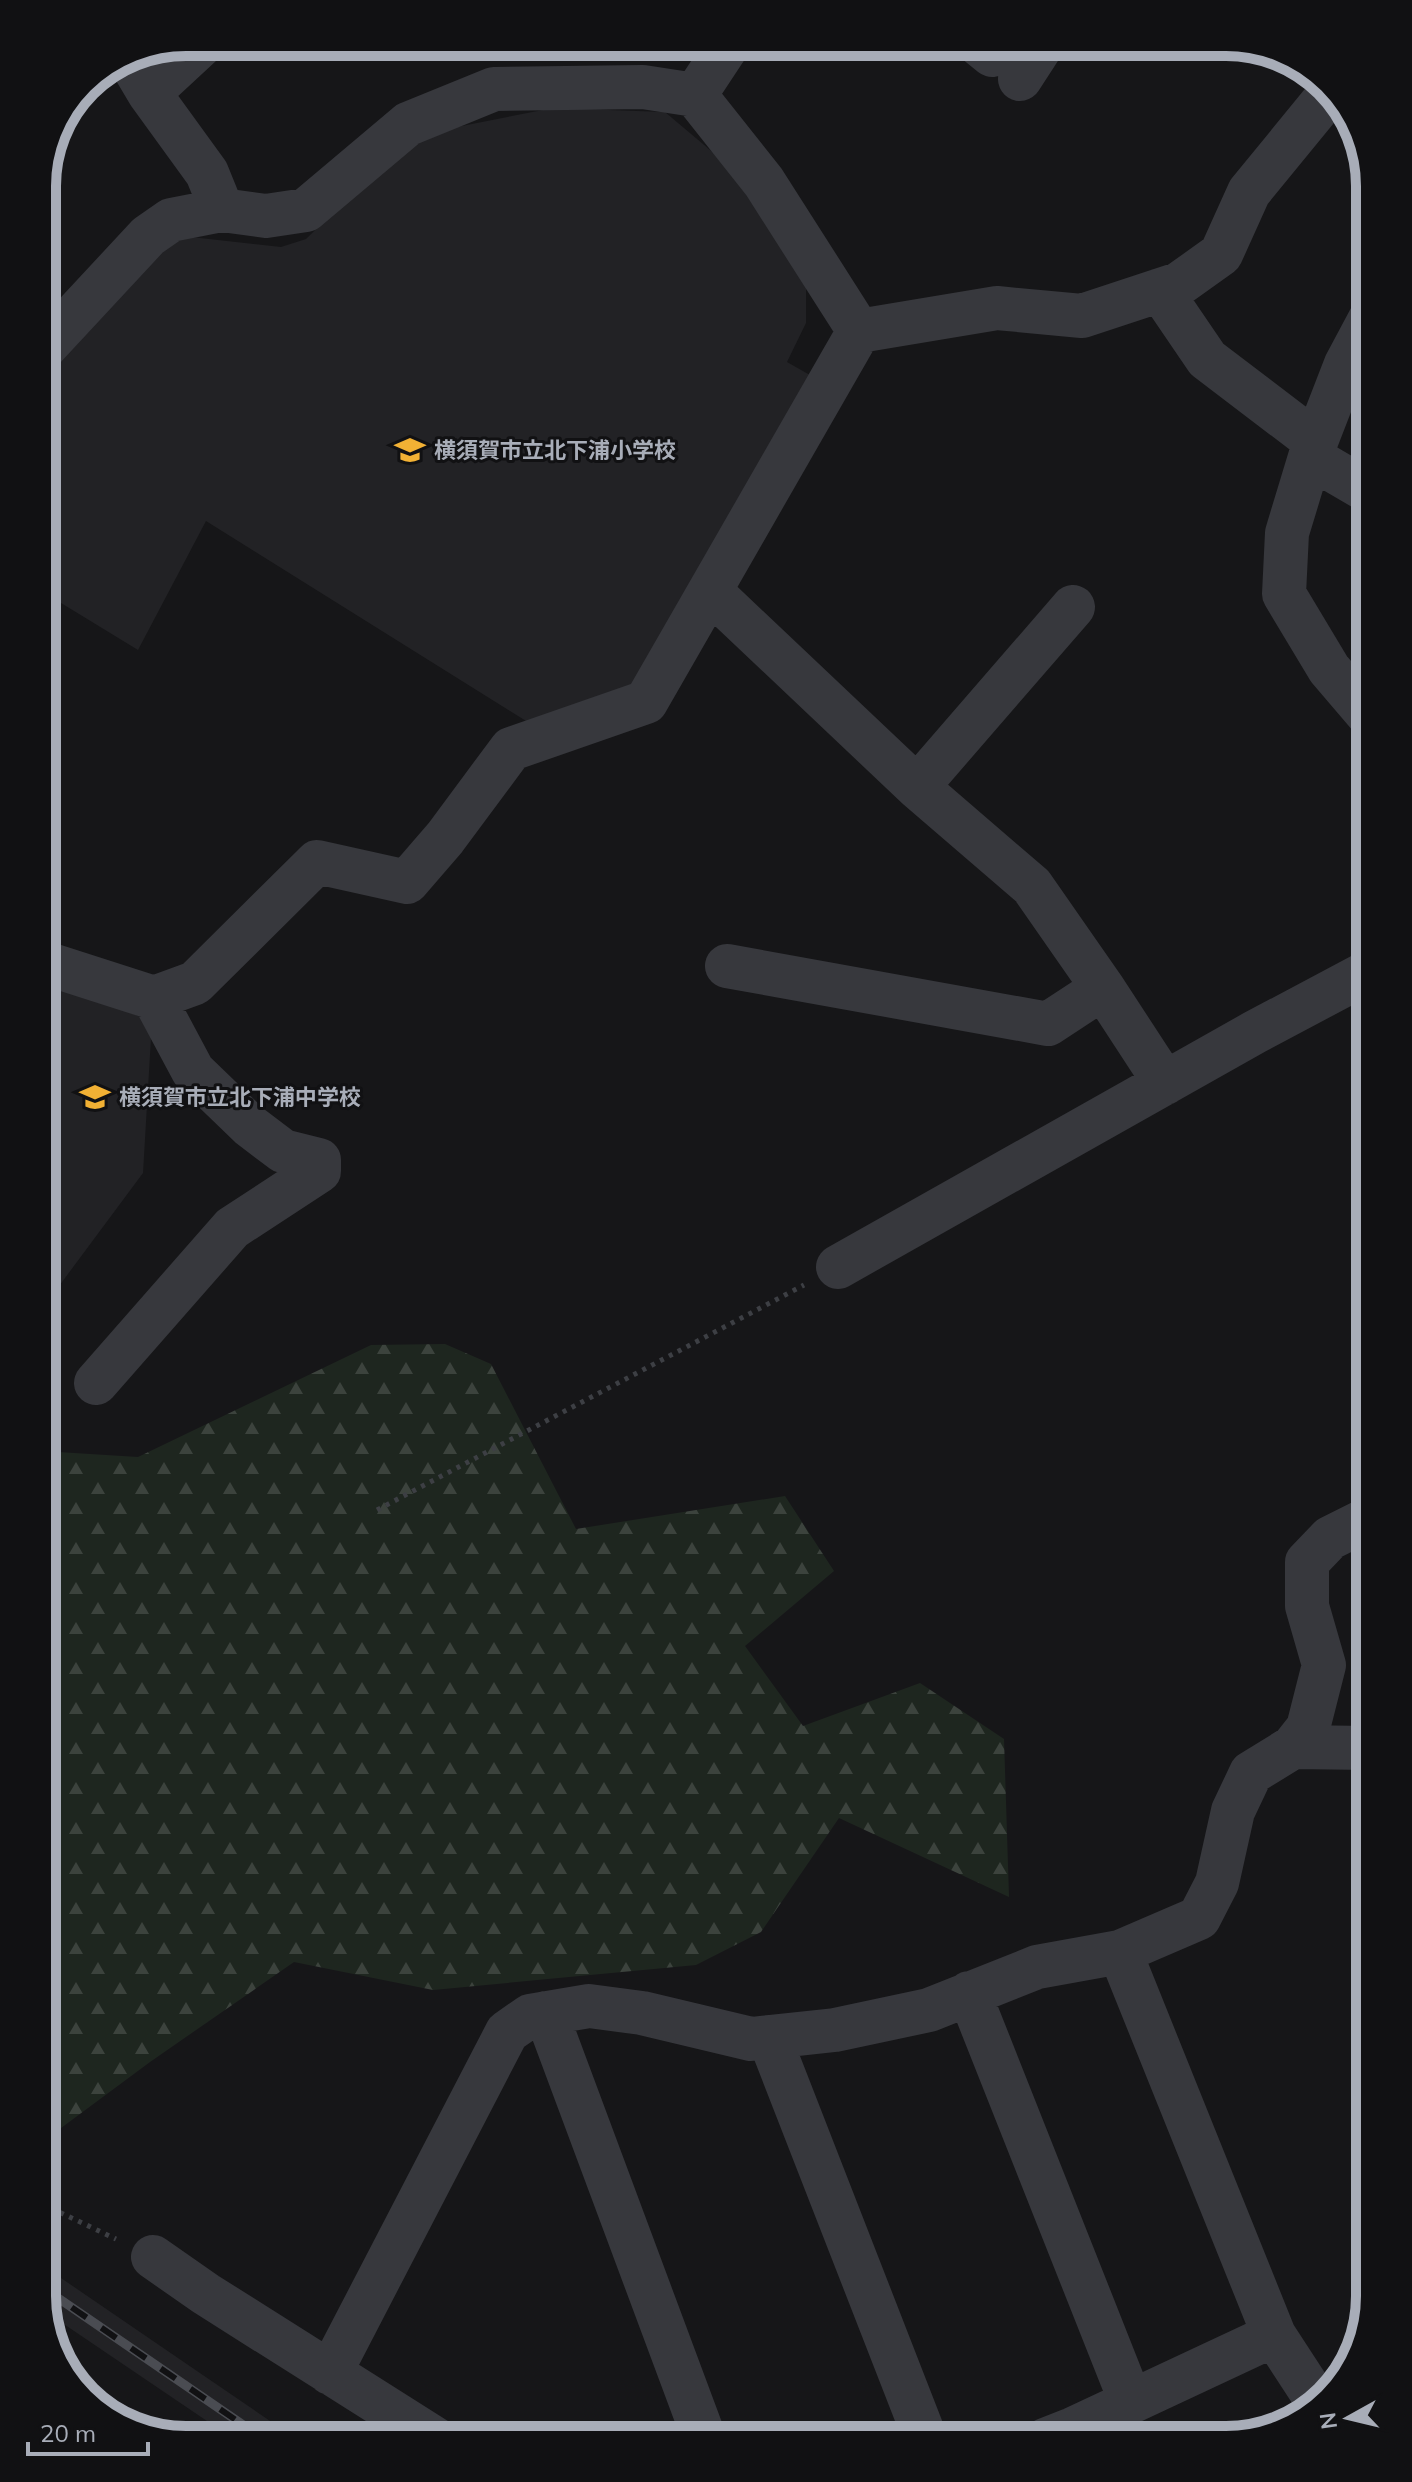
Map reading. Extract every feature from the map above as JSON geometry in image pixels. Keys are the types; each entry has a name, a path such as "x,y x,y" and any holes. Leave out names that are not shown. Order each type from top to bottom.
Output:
{"street":[{"path":"149,93 189,56"},
{"path":"695,95 721,56"},
{"path":"134,67 207,173 222,210"},
{"path":"56,335 148,236 171,220 222,210 266,216 306,210 408,124 494,89 643,87 695,95 764,182 859,331"},
{"path":"859,331 997,308 1082,316 1179,284 1221,254 1249,192 1324,100"},
{"path":"1160,290 1207,359 1356,481"},
{"path":"56,966 154,998 195,983 317,862 407,882 445,838 511,749 646,702 859,331"},
{"path":"1356,345 1313,449 1287,533 1284,594 1329,669 1356,701"},
{"path":"711,592 917,787 1032,886 1165,1083"},
{"path":"917,787 1073,607"},
{"path":"727,966 1048,1024 1103,988"},
{"path":"841,1266 1356,979"},
{"path":"96,1383 232,1228 319,1171 319,1160 283,1151 250,1126 193,1071 154,998"},
{"path":"330,2373 507,2032 530,2016 589,2006 642,2013 751,2039 835,2030 929,2010 1037,1967 1120,1952 1199,1918 1217,1883 1233,1811 1251,1773 1293,1747 1308,1728 1324,1665 1307,1606 1307,1562 1330,1538 1356,1525"},
{"path":"1293,1747 1356,1748"},
{"path":"1120,1952 1274,2335 1308,2387"},
{"path":"969,1993 1131,2402"},
{"path":"546,2013 700,2426"},
{"path":"769,2037 921,2426"},
{"path":"153,2257 415,2426"},
{"path":"1077,2426 1274,2335"}],"path":[{"path":"377,1510 841,1266"},
{"path":"56,2211 153,2257"}],"shaded area":[{"name":"横須賀市立北下浦小学校","path":"553,108 665,112 735,171 806,266 806,323 787,362 817,379 648,691 539,729 206,521 138,650 56,599 56,353 173,235 281,247 306,239 411,136"},
{"name":"横須賀市立北下浦中学校","path":"56,985 152,1021 143,1173 56,1290"},
{"path":"56,2275 278,2426 214,2426 58,2320"}],"green space":[{"path":"445,1344 491,1364 576,1529 785,1496 834,1571 745,1646 803,1726 920,1683 1004,1739 1009,1897 839,1818 761,1932 696,1965 433,1990 294,1962 56,2131 56,1452 138,1457 371,1345"}],"railway":[{"path":"56,2297 245,2426"}],"place":[{"name":"横須賀市立北下浦小学校","path":"410,450"},
{"name":"横須賀市立北下浦中学校","path":"95,1097"}]}
